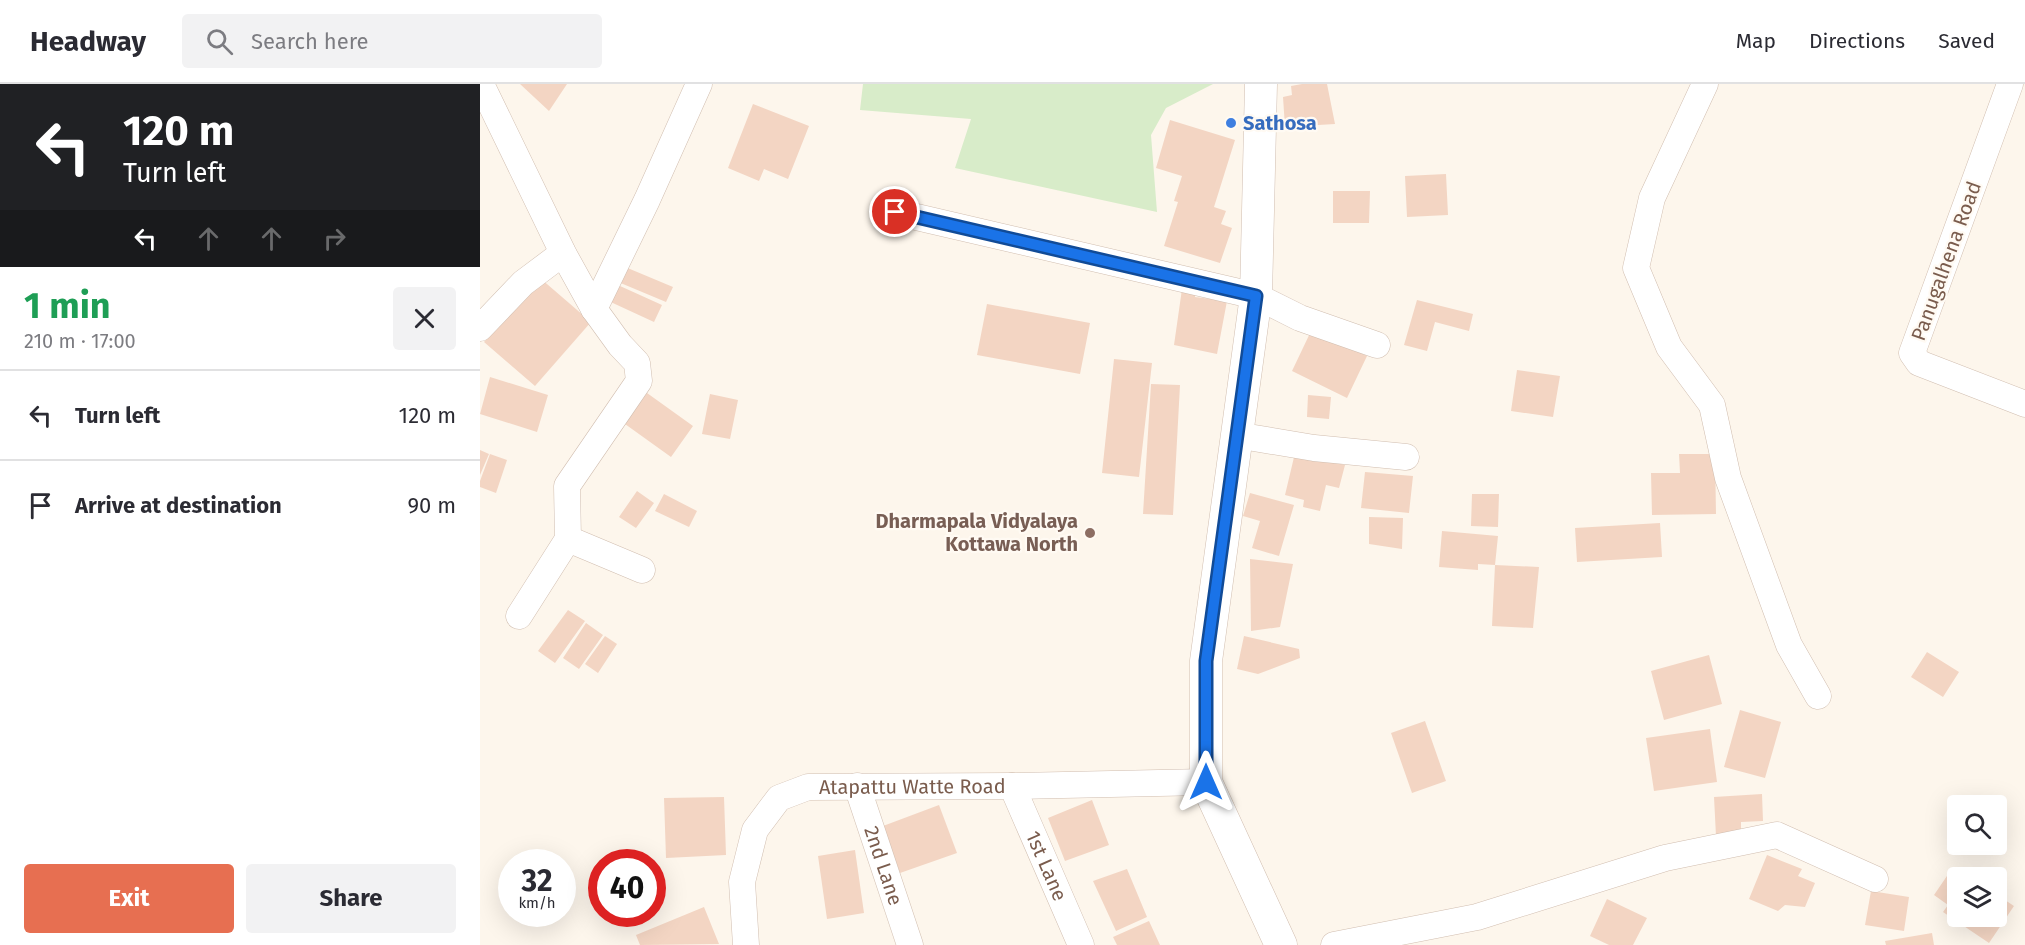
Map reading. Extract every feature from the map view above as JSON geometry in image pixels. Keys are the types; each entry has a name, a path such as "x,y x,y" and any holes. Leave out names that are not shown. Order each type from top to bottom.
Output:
{"street":[{"path":"481,84 563,254 594,309 636,363 639,381 567,486 568,539 519,616"},
{"path":"594,309 699,84"},
{"path":"1261,84 1256,296 1206,661 1206,782 1281,945"},
{"path":"1705,84 1652,198 1636,268 1669,347 1712,405 1728,478 1740,512 1789,645 1818,696"},
{"name":"Panugalhena Road","path":"2015,93 1912,353 1919,363 2025,404"},
{"path":"895,212 1256,296 1300,318 1377,345"},
{"path":"480,328 523,283 563,254"},
{"path":"1236,435 1314,448 1406,457"},
{"path":"568,539 642,570"},
{"name":"Atapattu Watte Road","path":"746,945 742,882 754,830 779,798 807,787 1206,782"},
{"name":"2nd Lane","path":"857,786 910,945"},
{"name":"1st Lane","path":"1012,786 1081,945"},
{"path":"1334,945 1477,917 1665,858 1777,835 1875,879"}],"green space":[{"path":"863,84 1213,84 1166,108 1151,135 1157,212 955,168 971,119 860,110"}],"building":[{"path":"520,84 567,84 549,111"},
{"path":"1327,84 1335,124 1285,127 1283,97 1292,95 1291,86"},
{"path":"753,104 809,126 788,179 764,169 759,181 728,168"},
{"path":"1170,120 1235,140 1214,207 1226,211 1221,224 1232,228 1220,263 1164,246 1178,202 1174,201 1182,176 1156,168"},
{"path":"1446,174 1448,215 1407,217 1405,176"},
{"path":"1333,191 1370,191 1369,223 1333,223"},
{"path":"618,264 673,287 666,302 611,279"},
{"path":"540,278 591,322 535,386 484,342"},
{"path":"609,281 662,305 654,322 602,298"},
{"path":"1183,282 1195,288 1195,297 1227,301 1217,354 1174,345"},
{"path":"1417,300 1473,314 1469,331 1435,322 1427,351 1404,345"},
{"path":"987,304 1090,323 1080,374 977,355"},
{"path":"1312,329 1367,356 1347,398 1292,371"},
{"path":"1114,359 1152,363 1139,477 1102,473"},
{"path":"1517,370 1560,376 1553,417 1511,411"},
{"path":"490,377 548,395 537,432 480,414"},
{"path":"1151,384 1180,385 1173,515 1143,514"},
{"path":"647,393 693,426 671,457 625,424"},
{"path":"710,394 738,400 730,439 702,434"},
{"path":"1308,395 1331,397 1329,419 1307,417"},
{"path":"480,450 489,454 480,475"},
{"path":"1295,453 1345,465 1339,488 1326,485 1320,511 1303,507 1304,500 1285,495"},
{"path":"490,454 507,460 496,493 480,487"},
{"path":"1679,454 1715,454 1716,514 1652,515 1651,473 1680,473"},
{"path":"1365,472 1413,476 1409,513 1361,508"},
{"path":"637,491 654,503 636,528 619,517"},
{"path":"1250,493 1294,505 1279,556 1252,548 1260,521 1243,516"},
{"path":"664,494 697,511 689,527 655,511"},
{"path":"1472,494 1499,494 1498,527 1471,526"},
{"path":"1369,517 1403,518 1402,549 1369,544"},
{"path":"1660,523 1662,557 1577,562 1575,528"},
{"path":"1442,531 1498,536 1495,565 1478,564 1478,570 1439,567"},
{"path":"1250,559 1293,564 1280,627 1251,631"},
{"path":"1495,565 1539,567 1533,628 1492,626"},
{"path":"568,610 585,621 555,663 538,651"},
{"path":"586,623 603,635 579,669 563,658"},
{"path":"605,636 617,644 598,673 585,664"},
{"path":"1244,636 1299,649 1300,658 1258,674 1237,669"},
{"path":"1927,652 1959,672 1943,697 1911,677"},
{"path":"1709,655 1722,704 1664,720 1651,671"},
{"path":"1740,710 1781,722 1765,778 1724,767"},
{"path":"1425,721 1446,781 1412,793 1391,733"},
{"path":"1710,729 1717,782 1654,791 1646,738"},
{"path":"1762,794 1763,821 1741,822 1741,835 1716,836 1714,797"},
{"path":"724,797 726,855 666,858 664,798"},
{"path":"1092,800 1109,845 1065,861 1048,818"},
{"path":"939,805 957,853 900,873 883,826"},
{"path":"855,850 864,913 827,919 818,856"},
{"path":"1767,855 1802,869 1798,876 1815,883 1805,907 1785,905 1778,911 1749,899"},
{"path":"1127,869 1147,917 1116,931 1093,881"},
{"path":"1947,876 1947,904 1934,895"},
{"path":"1871,891 1909,897 1904,931 1865,925"},
{"path":"1607,899 1647,918 1633,945 1609,945 1590,936"},
{"path":"2007,901 2014,906 2007,916"},
{"path":"704,907 719,944 640,945 636,935 655,927 666,927 666,923"},
{"path":"1149,921 1160,945 1117,945 1113,937"},
{"path":"1965,927 2000,927 1989,943"},
{"path":"1932,933 1934,945 1886,945 1885,941"}],"place":[{"name":"Sathosa","path":"1231,123"},
{"name":"Dharmapala Vidyalaya Kottawa North","path":"1090,533"}],"route":[{"path":"895,212 1256,296 1206,661 1206,782"}]}
